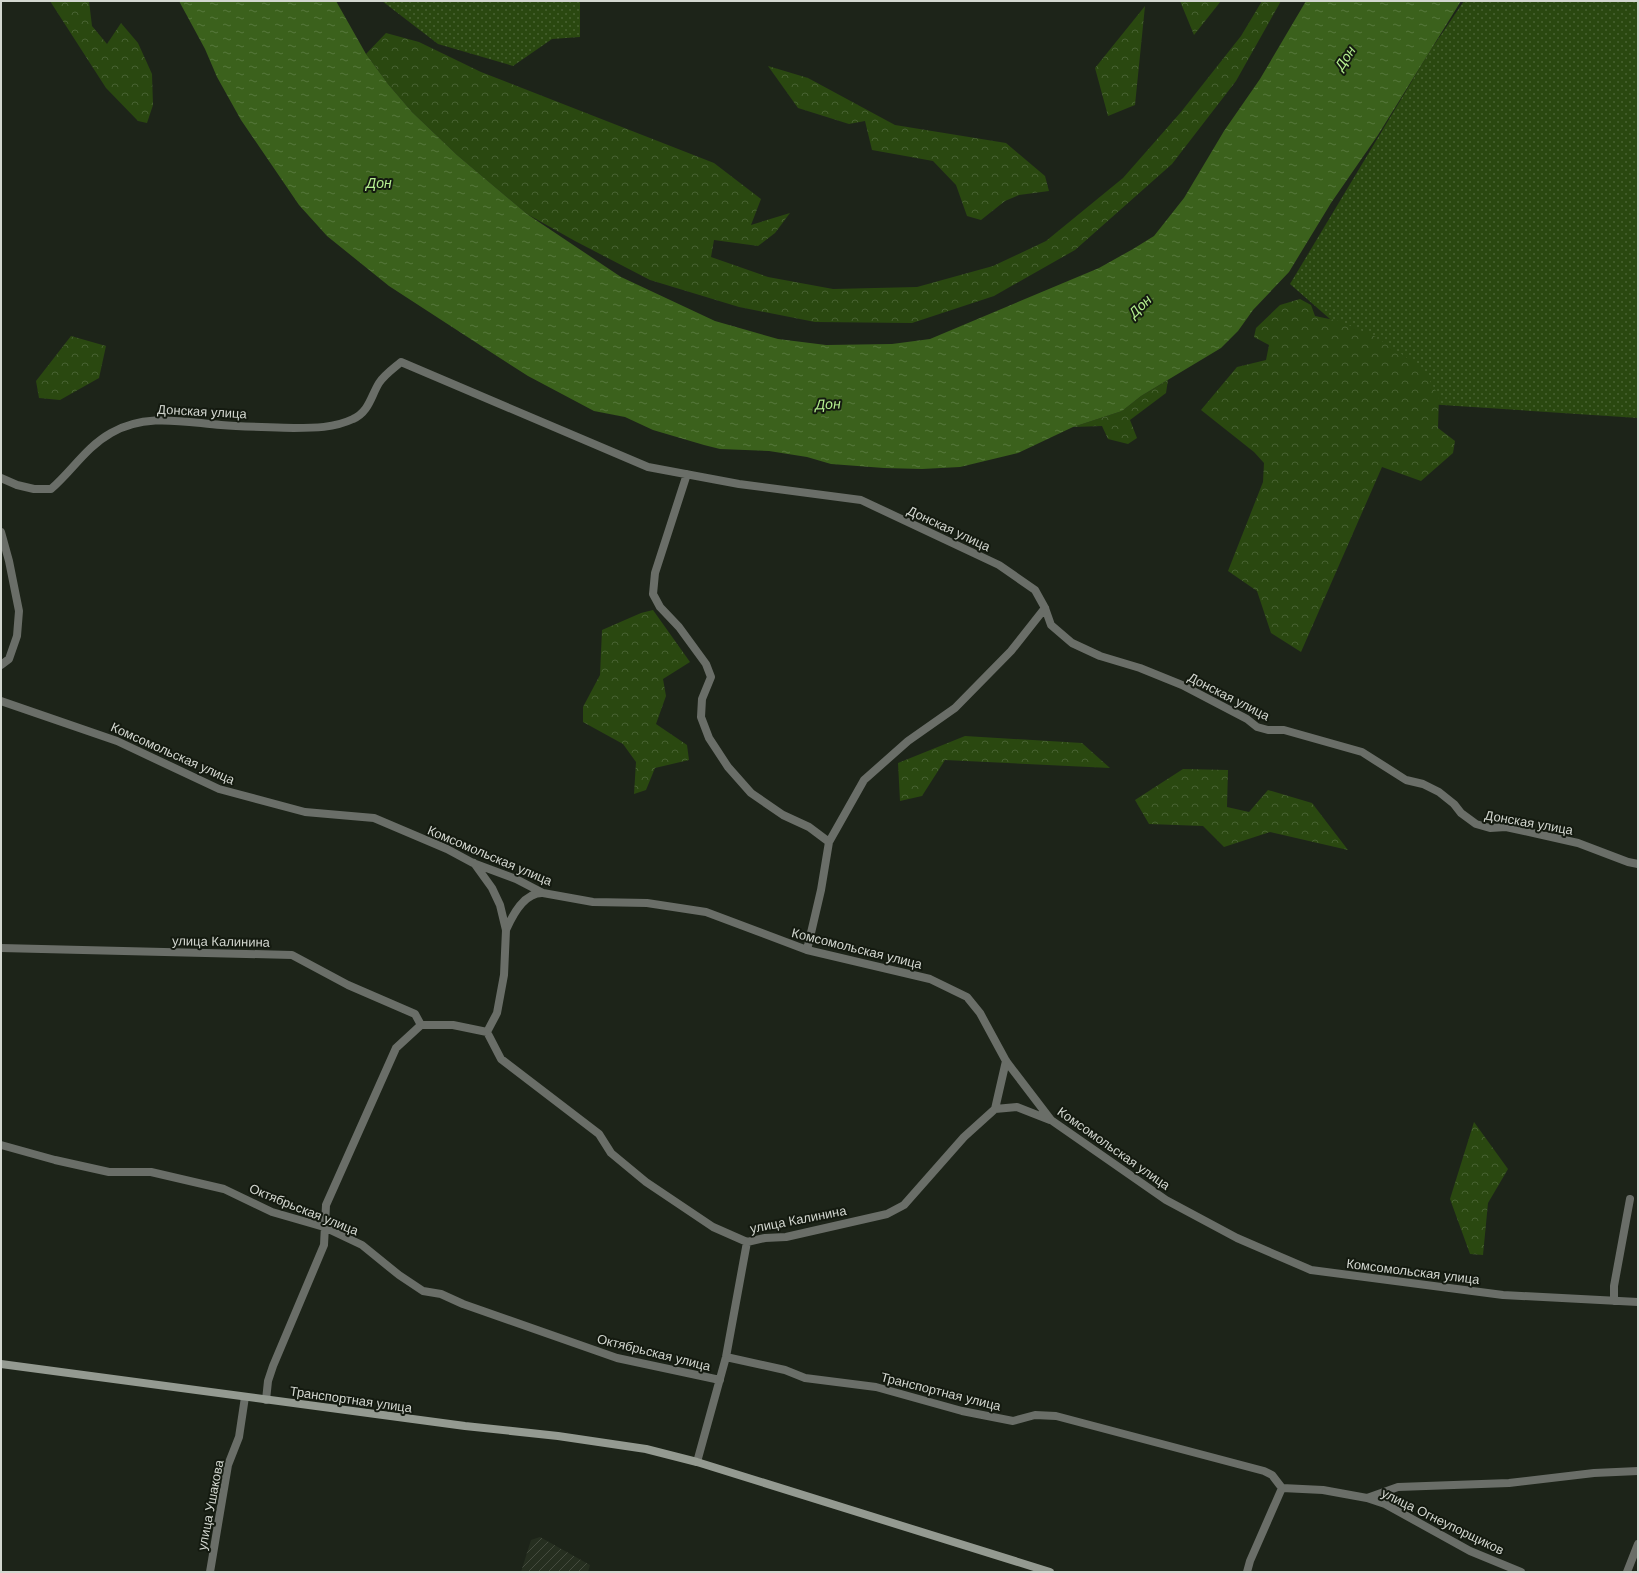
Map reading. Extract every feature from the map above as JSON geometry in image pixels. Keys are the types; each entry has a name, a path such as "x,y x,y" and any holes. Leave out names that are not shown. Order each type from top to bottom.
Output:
{"main road":[{"name":"Транспортная улица","path":"1,1364 465,1426 558,1436 646,1450 697,1462 1033,1569 1050,1572"}],"street":[{"name":"Донская улица","path":"1,478 17,485 34,489 51,489 66,476 82,456 96,443 112,433 132,424 147,420 170,420 221,425 306,428 331,427 355,419 367,408 380,382 401,362 648,467 739,484 861,500 999,565 1035,590 1045,608 1051,625 1072,644 1100,656 1140,668 1182,685 1247,719 1258,727 1268,730 1284,730 1362,752 1406,780 1423,784 1439,792 1476,824 1490,828 1506,827 1578,843 1628,862 1638,864"},
{"path":"687,474 655,574 653,594 660,607 679,627 706,664 711,677 702,699 701,717 709,738 728,767 751,793 783,815 809,827 829,842"},
{"path":"1,532 9,561 19,611 17,636 10,660 1,665"},
{"path":"807,950 821,890 829,842 864,780 908,741 955,708 1011,651 1045,608"},
{"name":"Комсомольская улица","path":"1,701 117,740 220,789 305,812 374,818 447,849 473,863 516,879 543,893 593,902 647,904 706,912 807,950 930,979 967,997 980,1013 1006,1061 1051,1120 1166,1200 1237,1238 1311,1270 1503,1295 1638,1302"},
{"path":"266,1400 268,1381 324,1245 326,1205 396,1048 421,1025 453,1024 487,1032 498,1013 504,975 506,930 500,906 492,888 473,863"},
{"path":"506,930 512,915 522,903 535,893 543,893"},
{"name":"улица Калинина","path":"1,948 292,955 348,985 415,1014 421,1025"},
{"name":"улица Калинина","path":"487,1032 501,1059 599,1134 611,1153 646,1182 713,1227 748,1242 765,1238 786,1237 886,1214 904,1205 964,1137 995,1109"},
{"path":"1006,1061 995,1109 1017,1107 1051,1120"},
{"name":"Октябрьская улица","path":"1,1144 55,1160 109,1172 151,1172 224,1189 272,1212 324,1227 362,1245 399,1275 423,1291 441,1294 463,1304 617,1358 720,1380"},
{"path":"1614,1301 1614,1286 1630,1199"},
{"path":"697,1462 726,1357 748,1242"},
{"name":"Транспортная улица","path":"726,1357 785,1370 805,1378 876,1387 962,1412 1013,1421 1035,1415 1056,1416 1264,1471 1272,1475 1282,1488"},
{"name":"улица Ушакова","path":"210,1572 228,1465 239,1438 245,1397"},
{"path":"1367,1498 1398,1487 1509,1483 1594,1473 1638,1471"},
{"path":"1247,1572 1282,1488"},
{"name":"улица Огнеупорщиков","path":"1282,1488 1323,1490 1367,1498 1385,1504 1470,1551 1521,1572"},
{"path":"1628,1572 1638,1544"}],"shaded area":[{"path":"540,1537 590,1565 588,1572 521,1572 531,1540"}],"green space":[{"path":"50,1 89,1 92,26 107,44 121,23 138,43 152,74 153,105 147,123 138,121 106,88"},
{"path":"382,1 580,1 580,37 552,39 513,66 438,44"},
{"path":"1180,1 1221,1 1194,35"},
{"path":"1262,1 1281,1 1236,81 1172,164 1075,250 994,296 912,323 815,322 739,307 650,280 527,214 457,155 412,112 388,84 366,54 386,33 419,42 481,72 714,163 761,199 751,225 790,213 775,233 758,246 714,240 711,257 768,277 833,289 917,287 993,266 1046,241 1123,178 1181,112 1241,36"},
{"path":"1464,1 1638,1 1638,418 1427,404 1290,284 1430,51"},
{"path":"1145,6 1135,105 1108,116 1095,68"},
{"path":"768,66 808,78 895,125 1006,143 1045,176 1049,191 1019,195 1005,201 981,220 967,216 956,185 933,161 872,150 865,121 849,124 798,108"},
{"path":"1300,299 1311,305 1315,316 1339,321 1376,337 1422,368 1439,396 1438,428 1455,441 1453,453 1421,481 1382,467 1301,652 1271,633 1257,591 1228,571 1263,482 1264,463 1254,452 1201,410 1237,367 1266,360 1269,345 1254,337 1256,328 1280,305"},
{"path":"71,336 106,346 99,378 60,400 39,398 36,381"},
{"path":"1168,380 1166,393 1130,420 1137,438 1128,444 1108,439 1102,426 1073,427 1122,411 1141,396"},
{"path":"653,610 690,662 663,679 666,696 656,724 687,745 689,760 655,768 646,790 634,794 636,762 623,744 583,722 583,707 600,675 602,630 641,613"},
{"path":"965,736 1082,743 1110,768 945,760 922,796 900,801 898,763"},
{"path":"1183,769 1228,770 1227,807 1249,812 1268,790 1312,803 1348,850 1270,832 1224,847 1203,826 1149,824 1135,800"},
{"path":"1474,1122 1508,1169 1488,1203 1483,1255 1470,1254 1450,1199"}],"water":[{"name":"Дон","path":"179,1 336,1 366,54 388,84 412,112 457,155 527,214 621,277 715,321 778,339 826,345 892,344 930,339 1099,268 1154,236 1184,198 1224,131 1260,79 1306,1 1461,1 1378,135 1331,203 1289,272 1253,310 1238,331 1221,348 1141,396 1122,411 1073,427 1018,453 960,467 922,469 831,464 807,457 769,451 720,449 653,430 625,417 594,411 528,376 389,286 327,236 299,205 241,120 217,77 205,49"}]}
